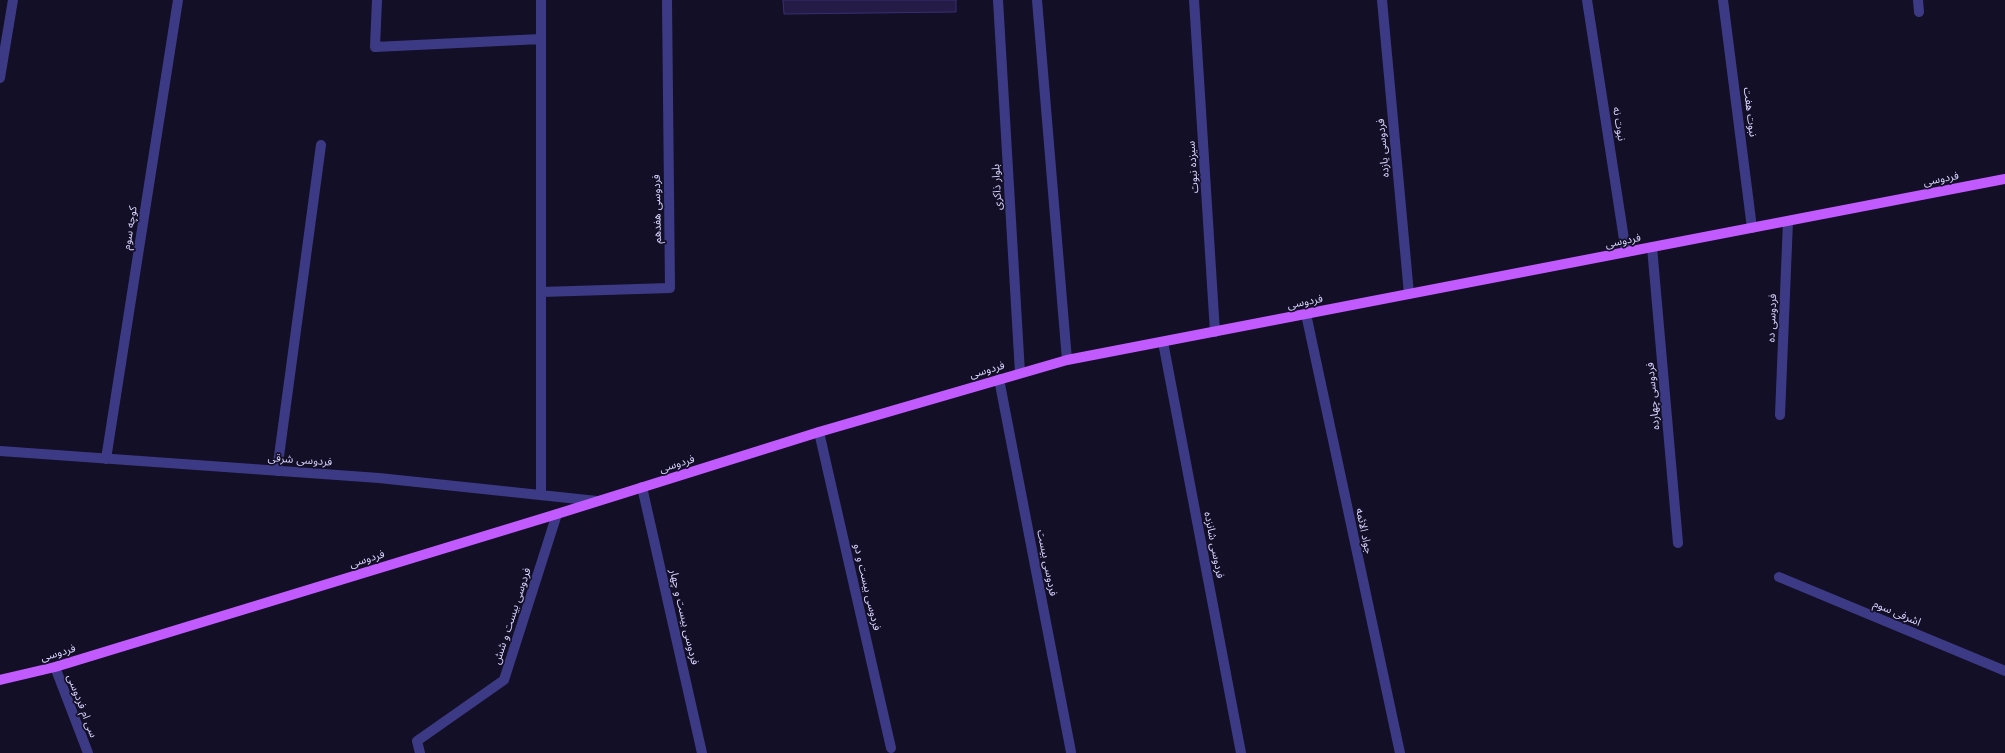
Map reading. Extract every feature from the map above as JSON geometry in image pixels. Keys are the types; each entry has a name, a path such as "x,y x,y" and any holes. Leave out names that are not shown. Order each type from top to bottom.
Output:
{"main road":[{"name":"فردوسی","path":"0,680 55,667 557,514 819,432 1067,360 2005,179"}],"street":[{"path":"0,78 13,0"},
{"name":"کوچه سوم","path":"106,459 178,0"},
{"path":"376,0 375,47 541,40"},
{"path":"541,0 541,495"},
{"name":"فردوسی هفدهم","path":"541,292 670,288 667,0"},
{"name":"بلوار ذاکری","path":"998,0 1020,373"},
{"path":"1037,0 1067,360"},
{"name":"سیزده نبوت","path":"1194,0 1215,332"},
{"name":"فردوسی یازده","path":"1382,0 1409,294"},
{"name":"نبوت نه","path":"1587,0 1626,252"},
{"name":"نبوت هفت","path":"1723,0 1752,228"},
{"path":"1918,0 1919,12"},
{"path":"277,471 321,145"},
{"name":"فردوسی ده","path":"1780,415 1788,221"},
{"name":"فردوسی چهارده","path":"1652,247 1678,543"},
{"name":"جواد الائمه","path":"1306,314 1400,753"},
{"name":"فردوسی شانزده","path":"1163,342 1241,753"},
{"name":"فردوسی بیست","path":"999,379 1071,752"},
{"name":"فردوسی بیست و دو","path":"819,432 891,748"},
{"name":"فردوسی شرقی","path":"0,451 379,478 597,501"},
{"name":"فردوسی بیست و چهار","path":"642,487 702,753"},
{"name":"فردوسی بیست و شش","path":"420,753 417,741 504,680 557,514"},
{"name":"اشرفی سوم","path":"1779,577 2005,671"},
{"name":"سی ام فردوسی","path":"55,667 88,753"}],"building":[{"path":"783,0 956,0 956,12 784,14"}]}
